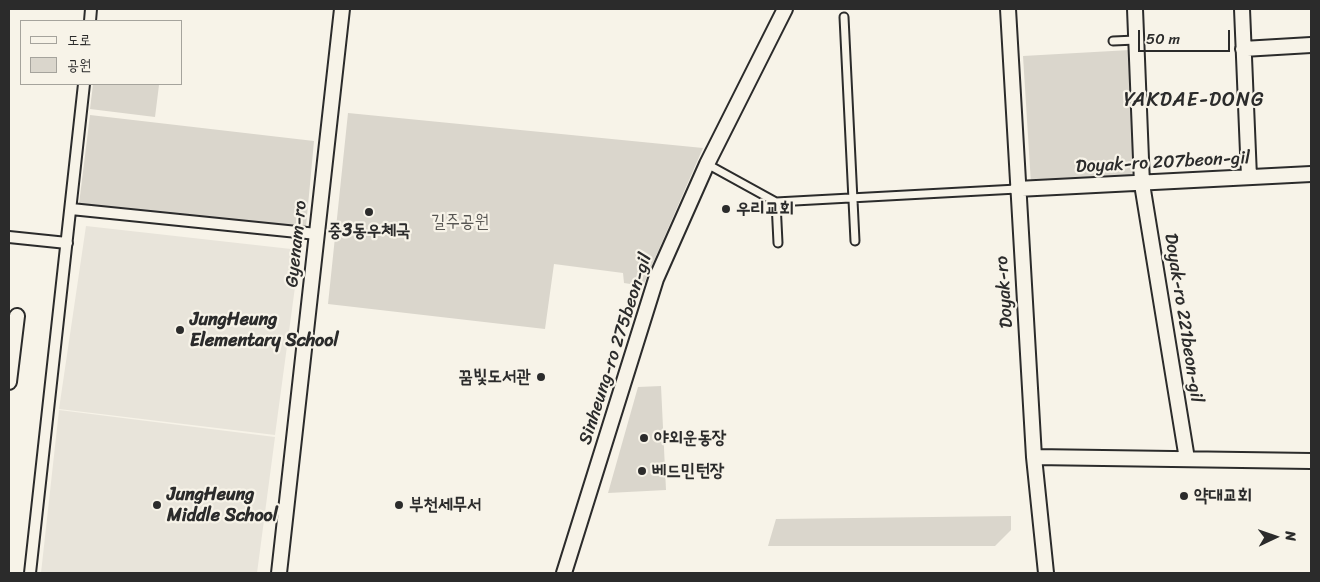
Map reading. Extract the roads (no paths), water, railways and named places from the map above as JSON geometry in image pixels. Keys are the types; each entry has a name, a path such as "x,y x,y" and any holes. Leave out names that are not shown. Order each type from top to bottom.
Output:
{"street":[{"name":"Gyenam-ro","path":"279,573 342,9"},
{"name":"Sinheung-ro 275beon-gil","path":"564,573 656,279 707,164 785,9"},
{"name":"Doyak-ro","path":"1008,9 1034,456 1046,573"},
{"name":"Doyak-ro 221beon-gil","path":"1135,9 1142,184 1187,459"},
{"path":"1242,9 1249,177"},
{"path":"1243,49 1311,45"},
{"path":"30,573 84,85"},
{"name":"Doyak-ro 207beon-gil","path":"1017,189 1311,174"},
{"path":"71,210 317,234"},
{"path":"9,237 67,243"},
{"path":"9,382 17,316"},
{"path":"1034,456 1311,461"}],"lane":[{"path":"844,17 855,241"},
{"path":"1112,41 1136,40"},
{"path":"707,164 776,202 1017,189"},
{"path":"776,202 778,243"}],"place":[{"name":"우리교회","path":"726,209"},
{"name":"중3동우체국","path":"369,212"},
{"name":"JungHeung Elementary School","path":"180,330"},
{"name":"꿈빛도서관","path":"541,377"},
{"name":"야외운동장","path":"644,438"},
{"name":"베드민턴장","path":"642,471"},
{"name":"약대교회","path":"1184,496"},
{"name":"JungHeung Middle School","path":"157,505"},
{"name":"부천세무서","path":"399,505"}],"district":[{"name":"YAKDAE-DONG","path":"1194,101"}],"park label":[{"name":"길주공원","path":"460,222"}]}
